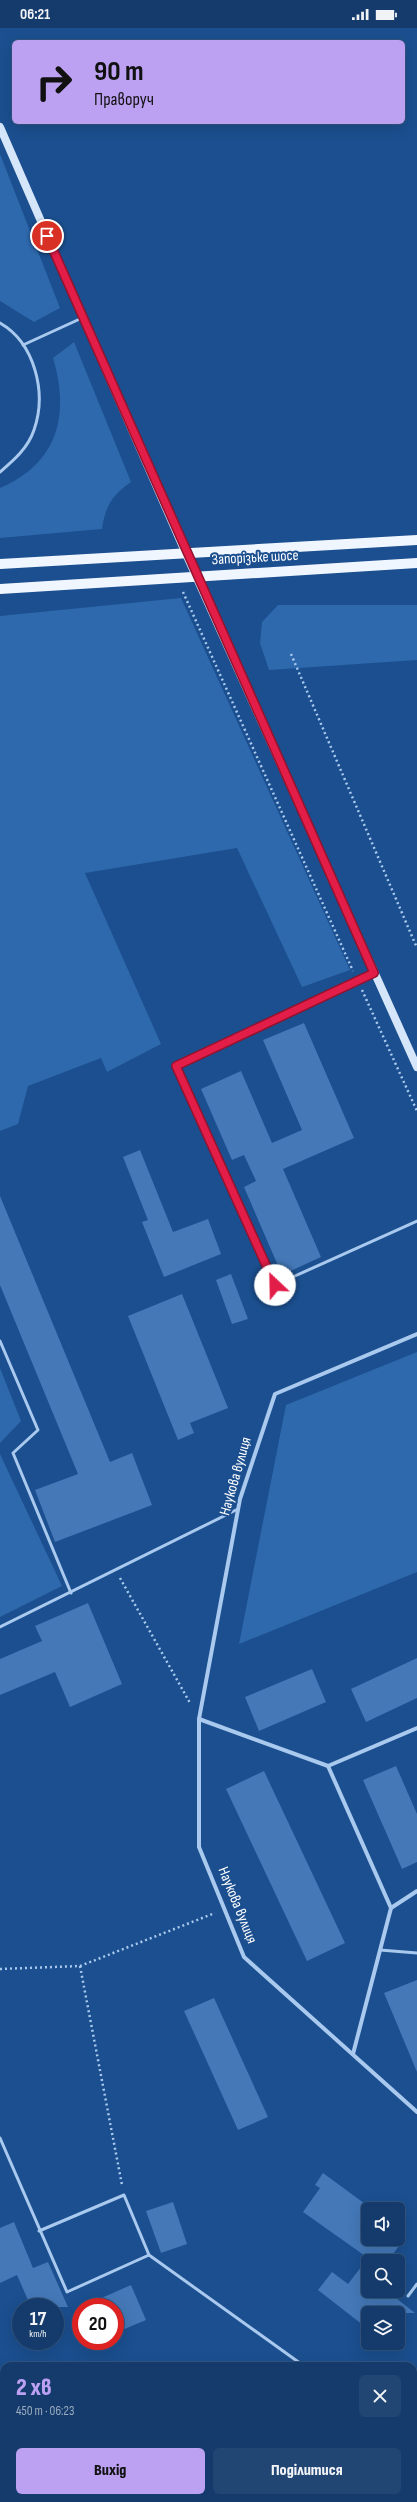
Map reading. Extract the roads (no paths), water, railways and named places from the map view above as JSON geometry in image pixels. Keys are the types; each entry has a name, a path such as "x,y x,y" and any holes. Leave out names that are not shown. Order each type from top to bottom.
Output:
{"main road":[{"name":"Запорізьке шосе","path":"0,564 417,540"},
{"name":"Запорізьке шосе","path":"0,589 197,575 417,563"}],"street":[{"path":"0,127 186,554 197,575 417,1067"},
{"name":"Наукова вулиця","path":"417,1334 275,1394 238,1509 199,1719 199,1847 244,1957 417,2112"},
{"path":"199,1719 328,1766 417,1728"},
{"path":"328,1766 391,1908 353,2054"},
{"path":"391,1908 417,1891"}],"lane":[{"path":"24,345 83,318"},
{"path":"0,323 24,345 36,372 40,401 34,430 19,456 0,472"},
{"path":"374,973 176,1066 275,1285 417,1221"},
{"path":"0,1341 38,1430 13,1454 71,1593"},
{"path":"0,1627 116,1571 238,1509"},
{"path":"380,1950 417,1953"},
{"path":"0,2138 66,2292 149,2255"},
{"path":"39,2230 124,2194 149,2255 298,2362"},
{"path":"408,2296 417,2284"}]}
